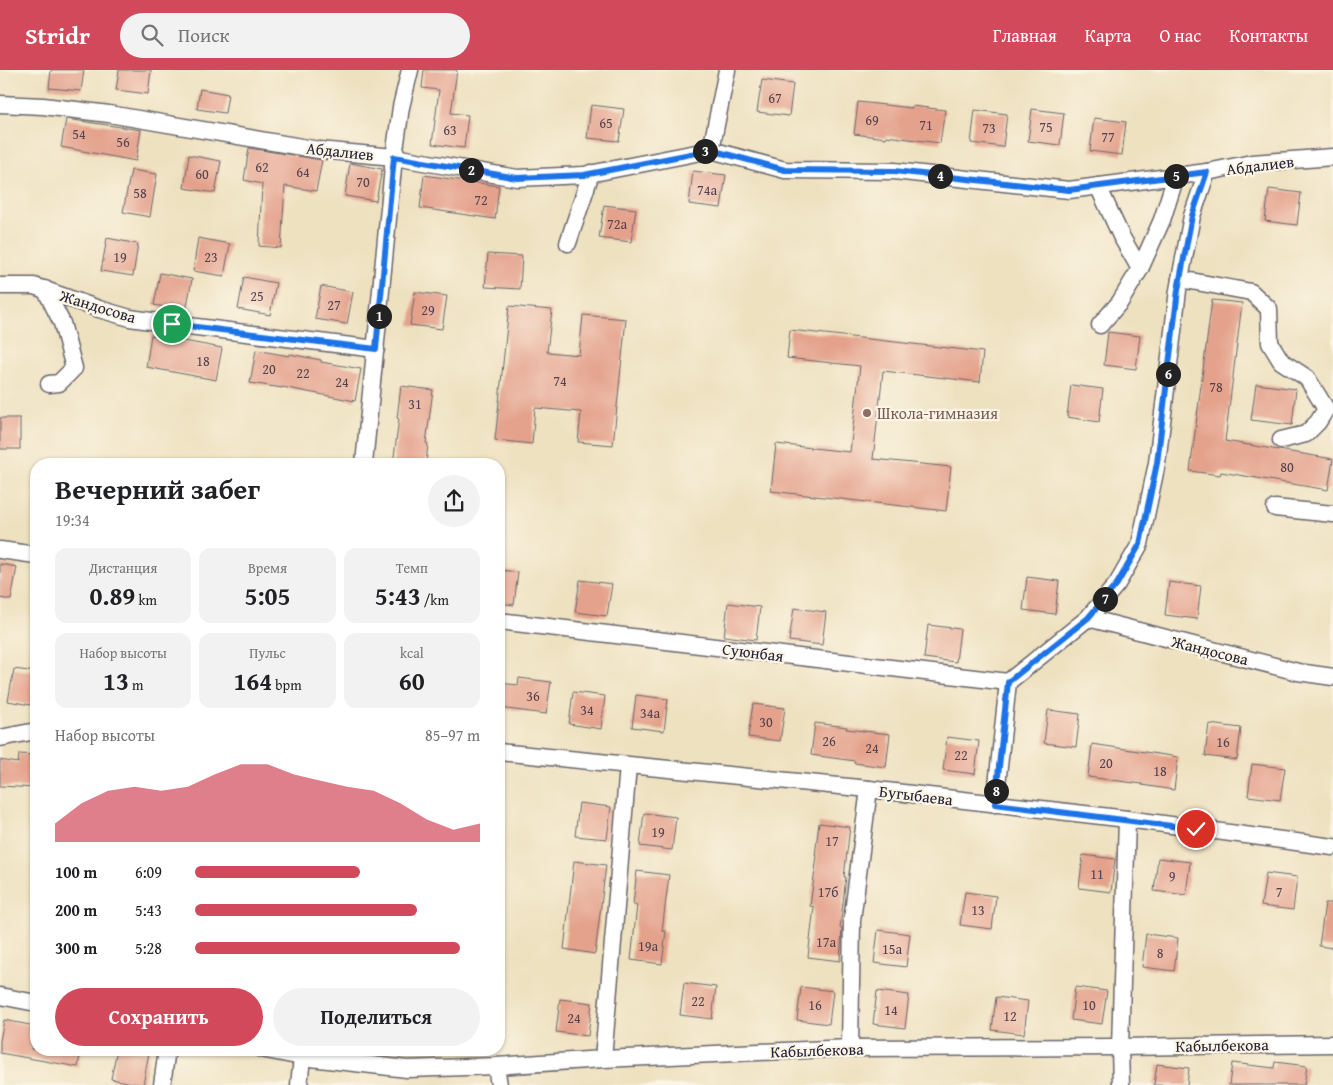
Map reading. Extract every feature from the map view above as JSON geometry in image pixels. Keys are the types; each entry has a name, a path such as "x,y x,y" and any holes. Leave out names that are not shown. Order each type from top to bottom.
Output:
{"street":[{"path":"365,458 394,157 401,107 410,70"},
{"path":"711,150 727,70"},
{"name":"Абдалиев","path":"0,104 43,106 109,114 319,150 394,157 517,178 591,173 711,150 785,170 894,171 1069,190 1207,172 1252,164 1333,157"},
{"path":"995,804 1008,682 1088,618 1117,584 1140,544 1157,463 1180,279 1192,216 1207,172"},
{"path":"568,243 591,173"},
{"path":"1100,325 1120,302 1140,269 1162,220 1176,176"},
{"path":"1098,186 1121,236 1140,269"},
{"path":"1180,279 1251,292 1269,309 1270,343 1281,361 1307,378 1330,408 1306,434 1281,440"},
{"name":"Жандосова","path":"0,286 34,286 130,318 376,349"},
{"path":"45,289 62,323 74,368 59,383 49,384"},
{"path":"1275,508 1333,514"},
{"path":"0,550 30,555"},
{"name":"Жандосова","path":"1088,618 1298,672 1333,677"},
{"name":"Суюнбая","path":"505,622 1008,682"},
{"path":"0,738 30,732"},
{"name":"Бугыбаева","path":"505,753 869,789 1127,819 1333,847"},
{"path":"604,1059 628,766"},
{"path":"850,1048 852,920 869,789"},
{"path":"1121,1085 1120,1047 1127,819"},
{"path":"0,996 30,1003"},
{"name":"Кабылбекова","path":"322,1056 407,1069 850,1048 1333,1044"},
{"path":"162,1085 166,1056"},
{"path":"299,1085 302,1056"},
{"path":"496,1066 500,1085"}],"building":[{"path":"51,70 84,70 81,91 49,88"},
{"path":"119,70 151,70 148,94 116,90"},
{"path":"424,70 457,70 451,113 468,115 464,148 432,144 439,90 422,88"},
{"path":"762,80 793,84 789,116 757,112"},
{"path":"200,89 228,94 225,113 197,109"},
{"path":"858,102 945,110 940,143 854,134"},
{"path":"591,105 624,109 619,141 587,138"},
{"path":"1032,109 1064,113 1060,145 1028,141"},
{"path":"975,110 1007,114 1003,147 971,143"},
{"path":"1094,118 1126,122 1122,155 1090,151"},
{"path":"66,119 141,130 136,161 61,147"},
{"path":"249,148 322,160 316,191 285,186 281,248 259,246 262,184 244,180"},
{"path":"189,155 221,161 215,193 184,188"},
{"path":"350,163 382,169 376,201 345,196"},
{"path":"131,170 157,174 150,217 123,212"},
{"path":"693,171 726,175 721,208 689,204"},
{"path":"424,175 499,186 495,219 420,208"},
{"path":"1269,189 1301,193 1297,225 1265,221"},
{"path":"604,205 636,209 631,242 599,238"},
{"path":"107,238 138,244 133,276 101,271"},
{"path":"198,238 230,244 224,276 193,271"},
{"path":"488,254 522,256 520,289 485,287"},
{"path":"160,273 192,279 186,311 154,305"},
{"path":"244,277 276,283 270,315 238,309"},
{"path":"321,286 353,292 347,324 315,319"},
{"path":"415,292 447,296 442,329 410,325"},
{"path":"1212,300 1242,303 1225,441 1333,459 1328,490 1221,472 1220,475 1190,471"},
{"path":"509,306 552,310 547,352 579,355 583,315 626,319 613,445 578,442 581,412 535,408 532,444 495,440"},
{"name":"Школа-гимназия","path":"790,330 983,352 980,382 883,371 873,459 951,467 946,511 771,491 776,444 850,452 860,366 787,358"},
{"path":"1108,332 1140,336 1136,369 1104,365"},
{"path":"151,335 222,348 216,380 146,367"},
{"path":"256,350 289,356 289,354 361,369 355,401 250,383"},
{"path":"1256,384 1296,389 1292,425 1251,420"},
{"path":"1071,385 1103,389 1099,422 1067,417"},
{"path":"401,386 433,390 426,443 428,444 427,458 394,458 399,419 397,418"},
{"path":"0,418 20,418 20,449 0,449"},
{"path":"0,564 17,567 11,600 0,598"},
{"path":"505,571 518,572 514,605 505,604"},
{"path":"1027,577 1059,581 1055,614 1023,610"},
{"path":"580,580 612,584 607,616 575,612"},
{"path":"1169,582 1201,586 1197,619 1165,615"},
{"path":"728,603 760,607 756,640 724,636"},
{"path":"794,608 826,612 822,645 789,641"},
{"path":"928,625 960,629 956,662 924,658"},
{"path":"14,669 30,671 30,705 8,701"},
{"path":"519,678 551,682 546,714 505,709 505,684 518,685"},
{"path":"573,692 605,696 601,729 569,724"},
{"path":"636,695 668,699 664,731 632,727"},
{"path":"753,704 785,708 780,741 748,737"},
{"path":"1048,710 1080,714 1076,747 1044,743"},
{"path":"815,723 890,734 886,767 811,755"},
{"path":"1209,724 1241,728 1237,760 1205,756"},
{"path":"947,737 979,741 975,774 943,770"},
{"path":"1092,744 1178,757 1174,790 1088,777"},
{"path":"19,754 30,755 30,788 0,786 0,760 18,763"},
{"path":"1252,764 1285,768 1280,800 1248,796"},
{"path":"579,803 611,807 607,839 575,836"},
{"path":"644,813 676,817 672,850 640,846"},
{"path":"819,823 850,827 840,928 842,928 840,961 808,957 814,907 810,906 817,856 815,856"},
{"path":"1083,855 1115,859 1111,892 1079,888"},
{"path":"1158,858 1190,862 1186,895 1154,891"},
{"path":"574,861 606,865 595,954 564,949"},
{"path":"637,871 669,875 662,931 666,931 662,964 631,960 637,905 633,904"},
{"path":"1266,873 1297,877 1293,910 1261,906"},
{"path":"965,892 996,896 992,929 960,925"},
{"path":"1325,903 1333,903 1333,948 1319,946"},
{"path":"878,930 910,934 906,967 874,963"},
{"path":"1146,934 1178,938 1174,971 1142,967"},
{"path":"684,983 716,987 712,1019 680,1015"},
{"path":"801,987 833,991 829,1024 797,1020"},
{"path":"1075,987 1107,991 1102,1024 1071,1020"},
{"path":"877,991 909,995 905,1028 873,1024"},
{"path":"996,997 1028,1001 1024,1034 992,1030"},
{"path":"560,999 592,1003 588,1036 556,1032"},
{"path":"4,1020 30,1025 30,1056 80,1056 78,1067 0,1053"},
{"path":"116,1056 148,1056 143,1085 111,1079"},
{"path":"1275,1062 1307,1066 1304,1085 1229,1085 1232,1063 1274,1068"},
{"path":"1157,1064 1189,1068 1187,1085 1154,1085"}],"place":[{"name":"Школа-гимназия","path":"867,413"}],"route":[{"path":"172,324 376,349 394,157 517,178 584,175 711,150 785,170 894,171 1069,190 1207,172 1192,216 1178,290 1157,463 1140,544 1117,584 1088,618 1008,682 995,804 1196,829"}]}
